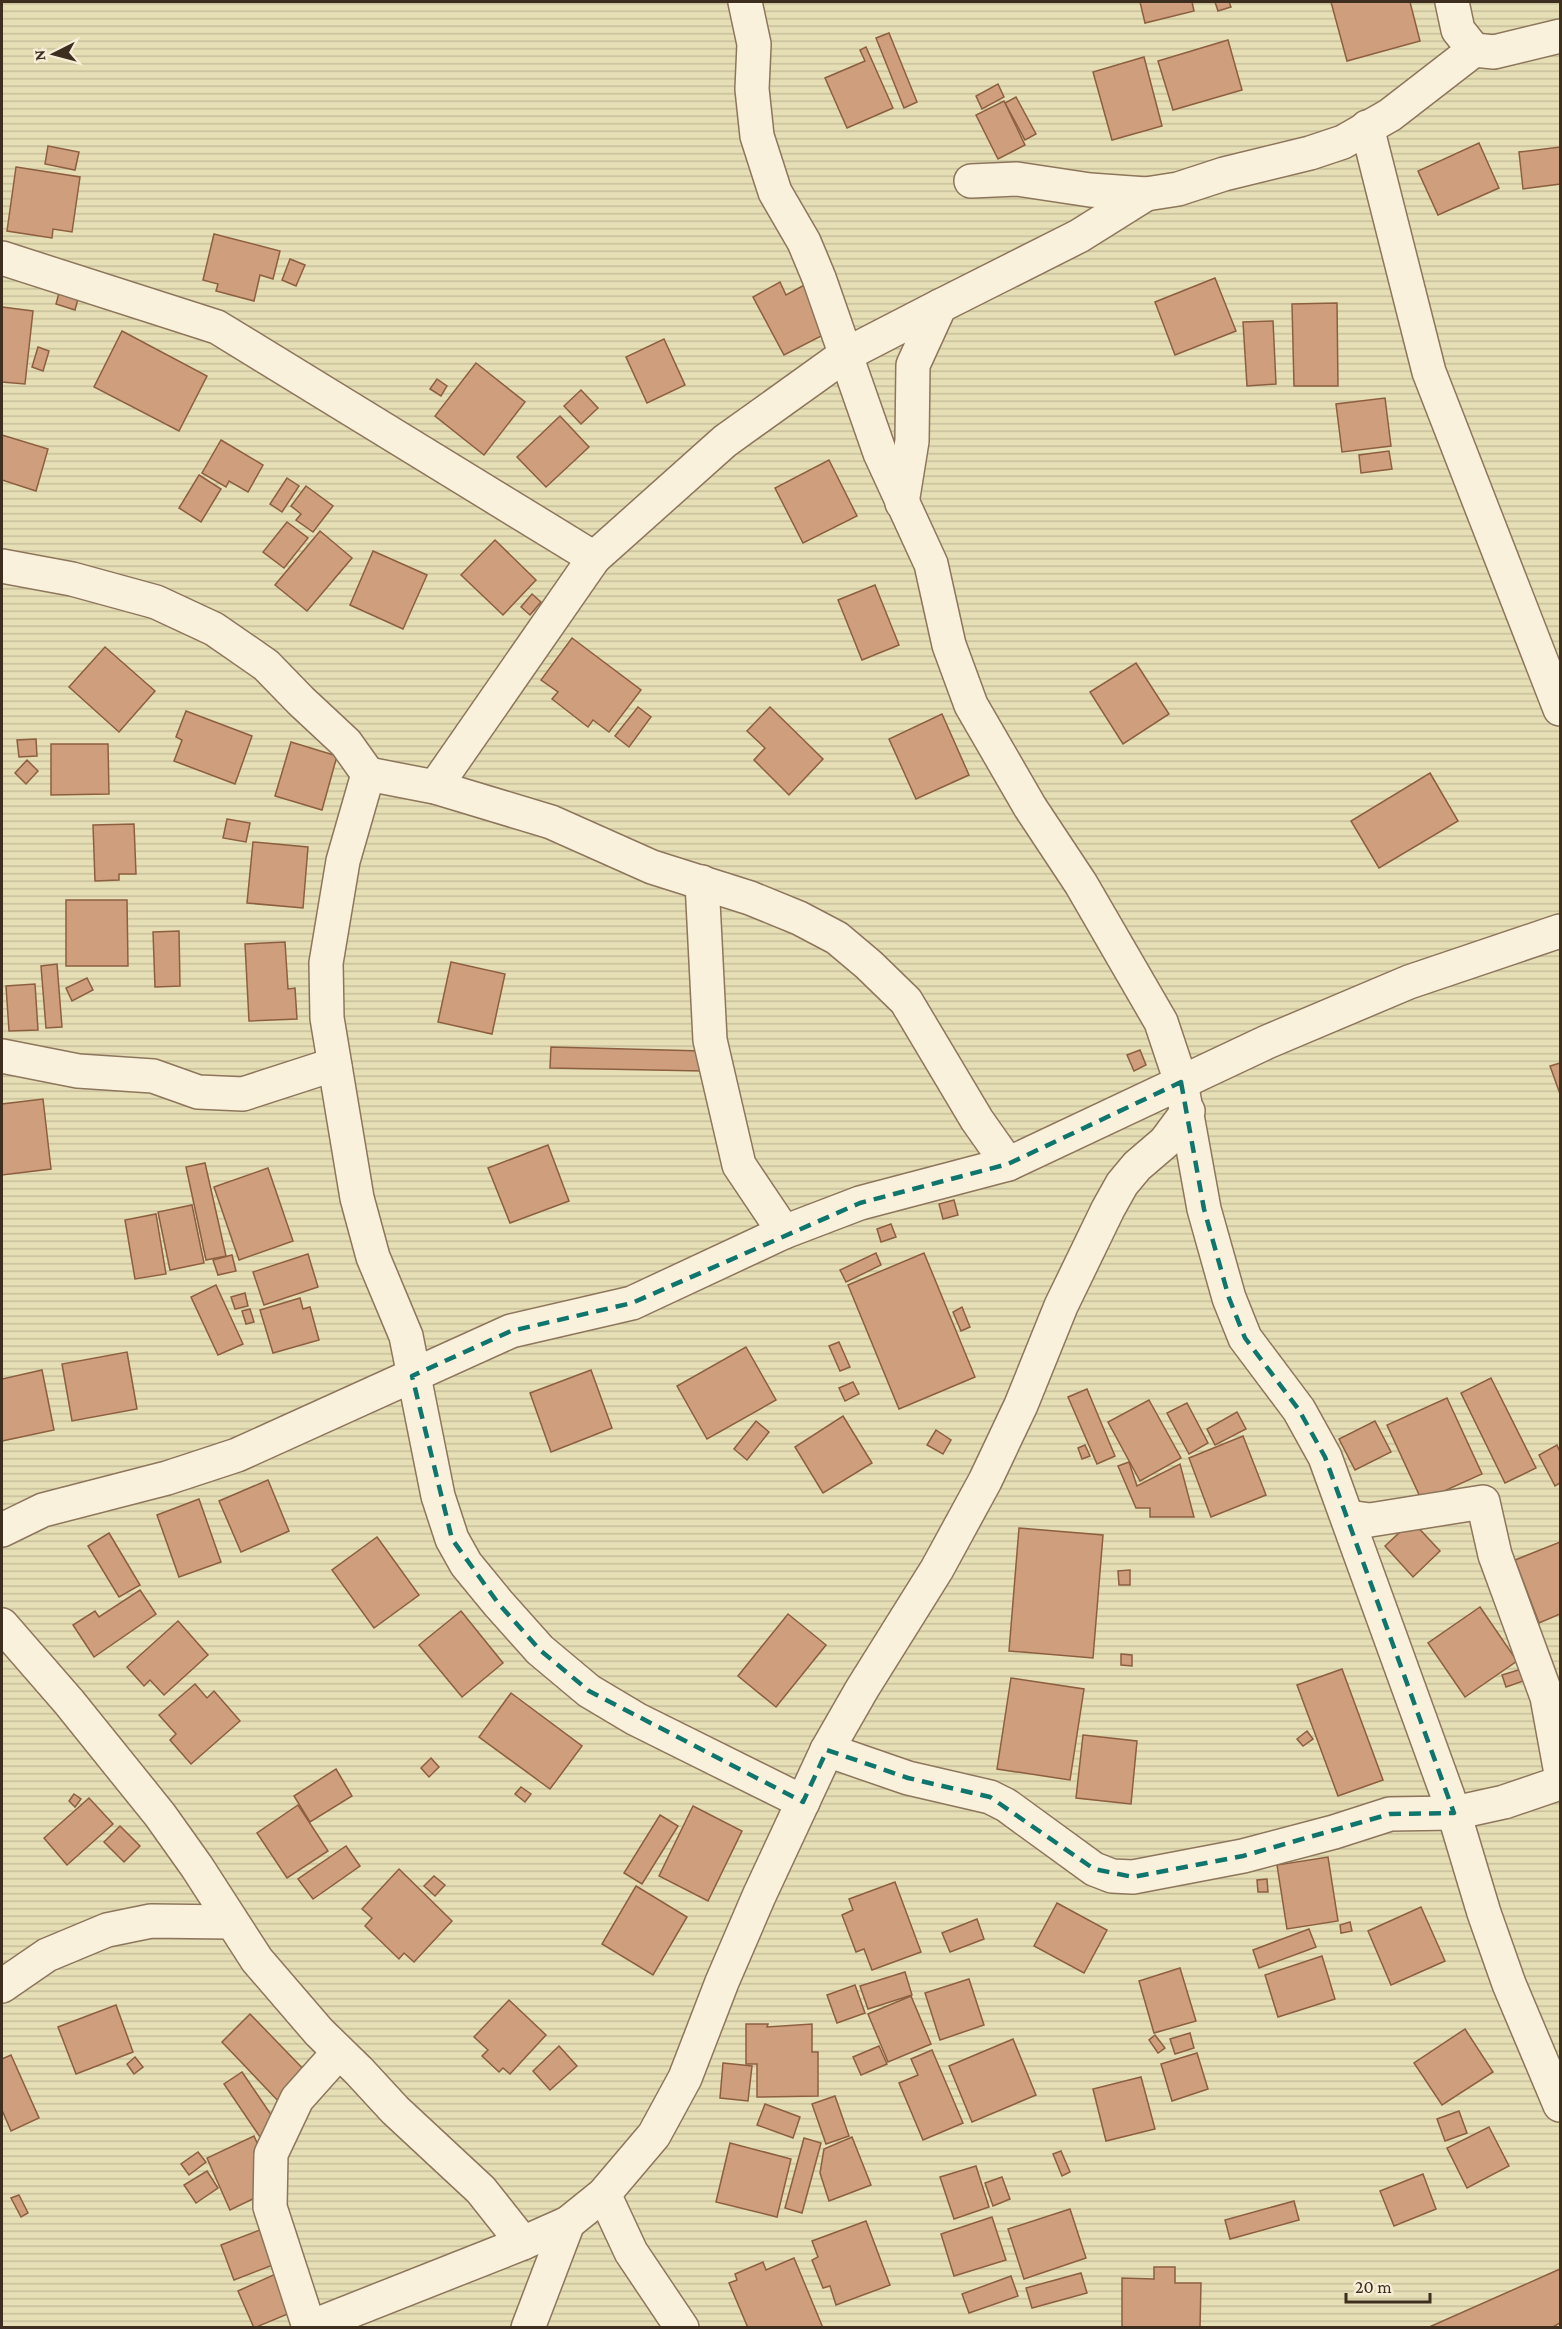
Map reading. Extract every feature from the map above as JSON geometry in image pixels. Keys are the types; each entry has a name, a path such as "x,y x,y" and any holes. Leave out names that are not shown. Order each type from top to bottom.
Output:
{"street":[{"path":"745,2 754,44 752,89 757,136 775,192 804,242 819,278 880,453 931,564 949,645 971,705 1030,807 1081,884 1161,1022 1185,1096 1204,1209 1229,1298 1245,1338 1299,1410 1325,1458 1454,1813 1484,1913 1509,1984 1560,2105"},
{"path":"1452,2 1458,30 1474,50"},
{"path":"971,181 1017,179 1090,190 1146,194 1178,189 1224,174 1310,153 1343,142 1390,115 1474,50 1494,52 1560,36"},
{"path":"1366,127 1429,372 1560,709"},
{"path":"435,787 594,558 725,441 845,355 1079,236 1146,194"},
{"path":"2,258 217,327 594,558"},
{"path":"902,503 912,441 913,365 940,306"},
{"path":"2,566 72,579 156,602 214,629 266,665 346,743 368,774 435,787 551,822 652,867 750,898 799,918 837,938 906,1001 977,1120 1008,1164"},
{"path":"368,774 343,861 326,963 327,1018 340,1087 348,1156 357,1198 373,1257 406,1336 412,1376 438,1496 452,1539 466,1564 540,1650 589,1691 655,1729 803,1802"},
{"path":"702,882 710,1040 739,1165 784,1232"},
{"path":"2,1530 43,1510 167,1478 237,1455 512,1331 632,1302 784,1232 860,1203 1008,1164 1185,1096 1267,1042 1409,982 1560,931"},
{"path":"2,1056 78,1071 153,1076 198,1092 243,1094 320,1069 335,1067"},
{"path":"339,2052 297,2099 271,2154 270,2207 308,2327 523,2243 568,2223 604,2194 654,2134 685,2078 722,1982 827,1750 862,1689 938,1569 985,1481 1021,1405 1061,1306 1113,1200 1122,1184 1137,1166 1165,1142 1185,1096"},
{"path":"1348,1517 1370,1520 1483,1502 1495,1555 1547,1697 1560,1768"},
{"path":"2,1625 69,1702 160,1815 257,1960 319,2032 395,2110 481,2190 523,2243"},
{"path":"827,1750 908,1778 990,1797 1006,1805 1094,1869 1112,1875 1133,1877 1209,1864 1334,1832 1390,1814 1454,1813 1504,1802 1560,1783"},
{"path":"2,1986 47,1955 107,1930 151,1921 231,1922"},
{"path":"604,2194 631,2252 682,2328"},
{"path":"528,2328 568,2223"}],"highlighted area":[{"path":"1181,1082 1204,1209 1229,1298 1245,1338 1299,1410 1325,1457 1454,1813 1390,1814 1243,1856 1133,1877 1094,1869 990,1797 908,1778 827,1750 803,1802 589,1691 540,1650 498,1603 452,1539 412,1376 511,1331 632,1303 860,1203 1008,1164"}],"shaded area":[{"path":"2,2 1560,2 1560,2327 2,2328"}],"building":[{"path":"1140,2 1192,2 1194,11 1145,23"},
{"path":"1215,2 1229,2 1231,7 1218,11"},
{"path":"1331,2 1410,2 1420,41 1347,61"},
{"path":"889,33 917,102 904,108 876,38"},
{"path":"1228,40 1242,90 1173,110 1158,61"},
{"path":"866,47 893,108 847,128 825,78 865,61 860,50"},
{"path":"1144,57 1162,126 1112,140 1093,72"},
{"path":"998,84 1004,97 982,109 976,96"},
{"path":"1016,97 1036,134 1025,140 1005,103"},
{"path":"1004,101 1025,145 998,159 976,115"},
{"path":"1479,143 1499,188 1438,215 1418,171"},
{"path":"48,146 79,152 75,170 45,164"},
{"path":"1560,147 1560,184 1523,189 1519,152"},
{"path":"16,167 80,177 72,232 53,229 52,238 7,231"},
{"path":"214,234 280,251 273,279 260,275 254,301 216,291 218,284 203,280"},
{"path":"290,259 305,265 296,286 282,280"},
{"path":"1215,278 1236,331 1175,355 1155,302"},
{"path":"780,282 786,295 808,283 833,330 784,355 753,297"},
{"path":"59,293 78,299 75,310 56,304"},
{"path":"1337,303 1338,386 1294,386 1292,304"},
{"path":"2,307 33,311 25,384 2,382"},
{"path":"1273,321 1276,384 1247,386 1243,322"},
{"path":"122,331 207,376 179,431 94,387"},
{"path":"664,339 685,385 647,403 626,357"},
{"path":"38,347 49,351 43,371 32,367"},
{"path":"476,363 525,402 484,455 435,416"},
{"path":"437,379 447,386 441,396 430,389"},
{"path":"581,390 598,408 581,424 564,406"},
{"path":"1385,398 1391,446 1342,452 1336,404"},
{"path":"560,416 589,447 546,487 517,457"},
{"path":"2,435 48,449 36,491 2,480"},
{"path":"221,440 263,465 248,492 229,481 226,487 202,473"},
{"path":"1389,451 1392,469 1361,473 1359,455"},
{"path":"829,460 857,516 803,543 775,488"},
{"path":"199,475 221,489 201,522 179,508"},
{"path":"287,478 299,486 282,512 270,504"},
{"path":"306,486 333,506 313,532 296,520 301,514 291,506"},
{"path":"287,522 308,538 284,568 263,552"},
{"path":"320,531 352,558 307,611 275,585"},
{"path":"495,540 536,580 503,615 461,575"},
{"path":"373,551 427,575 403,629 350,605"},
{"path":"875,585 899,645 862,660 838,600"},
{"path":"532,594 541,602 530,615 521,607"},
{"path":"572,638 641,690 609,732 593,720 588,727 552,699 558,692 541,680"},
{"path":"105,647 155,691 119,732 69,687"},
{"path":"1136,663 1169,714 1123,744 1090,692"},
{"path":"638,707 651,717 629,747 615,736"},
{"path":"770,707 823,759 789,795 754,760 765,748 747,731"},
{"path":"186,711 252,736 235,784 174,761 182,740 176,737"},
{"path":"942,714 969,775 916,799 889,739"},
{"path":"36,739 37,756 19,757 17,740"},
{"path":"291,742 337,756 322,810 275,796"},
{"path":"51,744 108,744 109,794 51,795"},
{"path":"27,760 38,771 26,784 15,773"},
{"path":"1430,773 1458,821 1379,868 1351,821"},
{"path":"227,819 250,823 246,842 223,838"},
{"path":"134,824 136,874 119,874 119,880 95,881 93,825"},
{"path":"253,842 308,847 303,908 247,903"},
{"path":"66,900 127,900 128,966 66,966"},
{"path":"179,931 180,986 155,987 153,932"},
{"path":"285,942 288,989 295,988 297,1019 249,1021 245,944"},
{"path":"451,962 505,974 492,1034 438,1022"},
{"path":"57,964 62,1027 46,1028 41,966"},
{"path":"87,978 93,990 72,1001 66,988"},
{"path":"35,984 38,1030 9,1031 6,986"},
{"path":"551,1047 703,1051 703,1071 550,1068"},
{"path":"1140,1050 1146,1065 1134,1071 1127,1055"},
{"path":"1560,1063 1560,1094 1550,1066"},
{"path":"43,1099 51,1169 2,1175 2,1104"},
{"path":"548,1145 569,1201 510,1223 488,1168"},
{"path":"205,1163 226,1256 206,1260 186,1167"},
{"path":"268,1168 293,1241 239,1260 214,1187"},
{"path":"954,1200 958,1215 943,1219 939,1204"},
{"path":"192,1205 204,1263 170,1270 158,1212"},
{"path":"156,1214 166,1274 135,1279 125,1220"},
{"path":"891,1224 896,1237 881,1242 877,1229"},
{"path":"876,1253 881,1265 846,1282 840,1270"},
{"path":"924,1253 975,1377 899,1409 848,1285"},
{"path":"308,1254 318,1287 264,1305 253,1272"},
{"path":"232,1255 236,1271 218,1275 213,1260"},
{"path":"216,1285 243,1344 218,1355 191,1297"},
{"path":"245,1293 248,1306 235,1309 231,1297"},
{"path":"300,1298 303,1309 310,1307 319,1340 273,1353 260,1310"},
{"path":"962,1307 970,1327 961,1331 953,1312"},
{"path":"250,1309 254,1322 246,1324 242,1311"},
{"path":"839,1342 850,1367 840,1371 829,1346"},
{"path":"746,1347 776,1400 707,1439 677,1386"},
{"path":"127,1352 137,1409 72,1421 62,1364"},
{"path":"42,1370 54,1430 2,1441 2,1379"},
{"path":"591,1370 612,1428 551,1452 530,1393"},
{"path":"1491,1378 1536,1468 1505,1483 1461,1393"},
{"path":"853,1382 859,1394 845,1401 839,1388"},
{"path":"1087,1389 1115,1456 1097,1464 1068,1397"},
{"path":"1447,1398 1482,1474 1422,1501 1387,1425"},
{"path":"1149,1400 1181,1458 1140,1481 1108,1422"},
{"path":"1187,1403 1208,1443 1189,1454 1167,1413"},
{"path":"1237,1412 1246,1429 1215,1445 1207,1429"},
{"path":"843,1416 872,1463 823,1493 795,1447"},
{"path":"756,1421 769,1432 747,1460 734,1449"},
{"path":"1375,1421 1391,1452 1355,1470 1339,1439"},
{"path":"936,1430 951,1440 943,1454 927,1445"},
{"path":"1243,1436 1266,1495 1211,1517 1189,1458"},
{"path":"1085,1445 1090,1456 1082,1459 1078,1448"},
{"path":"1557,1445 1560,1452 1560,1483 1555,1486 1539,1455"},
{"path":"1129,1462 1137,1486 1180,1464 1194,1517 1150,1517 1150,1508 1136,1508 1118,1466"},
{"path":"268,1480 289,1531 241,1552 219,1501"},
{"path":"199,1499 221,1562 179,1577 157,1515"},
{"path":"1412,1521 1440,1551 1413,1577 1385,1546"},
{"path":"1019,1528 1103,1535 1093,1658 1009,1651"},
{"path":"109,1533 140,1585 119,1597 88,1546"},
{"path":"377,1537 419,1595 374,1628 332,1570"},
{"path":"1560,1542 1560,1614 1539,1623 1515,1560"},
{"path":"1130,1570 1130,1585 1119,1585 1118,1571"},
{"path":"140,1590 156,1614 94,1657 73,1625 95,1611 99,1617"},
{"path":"1480,1607 1517,1661 1465,1697 1428,1643"},
{"path":"461,1611 503,1663 462,1697 419,1645"},
{"path":"788,1614 826,1645 776,1707 738,1676"},
{"path":"178,1621 208,1655 164,1695 150,1680 144,1686 127,1667"},
{"path":"1121,1654 1132,1655 1132,1666 1121,1665"},
{"path":"1525,1668 1529,1679 1506,1687 1502,1675"},
{"path":"1342,1669 1383,1780 1338,1796 1297,1685"},
{"path":"1011,1678 1084,1689 1070,1780 997,1769"},
{"path":"195,1684 207,1698 214,1691 240,1721 191,1764 170,1740 176,1734 159,1715"},
{"path":"511,1693 582,1746 550,1789 479,1737"},
{"path":"1307,1731 1313,1739 1303,1746 1297,1739"},
{"path":"1083,1735 1137,1741 1131,1804 1076,1798"},
{"path":"431,1758 439,1767 429,1777 421,1768"},
{"path":"336,1769 352,1796 310,1822 294,1796"},
{"path":"521,1787 531,1794 525,1802 515,1794"},
{"path":"74,1794 81,1799 75,1807 69,1801"},
{"path":"89,1798 113,1824 67,1865 44,1838"},
{"path":"298,1805 328,1851 287,1878 257,1833"},
{"path":"693,1806 742,1831 708,1901 659,1876"},
{"path":"660,1815 678,1826 642,1884 624,1873"},
{"path":"120,1826 140,1846 124,1862 104,1842"},
{"path":"346,1846 360,1866 313,1899 298,1879"},
{"path":"1328,1857 1338,1921 1287,1929 1277,1865"},
{"path":"399,1869 452,1921 414,1962 404,1953 399,1959 365,1926 372,1918 362,1909"},
{"path":"434,1876 445,1885 435,1896 424,1886"},
{"path":"1267,1879 1268,1892 1258,1892 1257,1880"},
{"path":"895,1882 921,1952 872,1970 864,1949 856,1952 842,1915 853,1910 849,1899"},
{"path":"636,1886 687,1917 653,1975 602,1944"},
{"path":"1057,1903 1107,1930 1084,1973 1034,1946"},
{"path":"1421,1907 1445,1961 1391,1985 1368,1931"},
{"path":"977,1919 984,1939 950,1952 942,1933"},
{"path":"1350,1922 1352,1931 1341,1933 1340,1925"},
{"path":"1309,1929 1316,1947 1259,1968 1253,1950"},
{"path":"1322,1956 1335,1999 1278,2017 1265,1975"},
{"path":"1180,1968 1196,2021 1154,2033 1139,1981"},
{"path":"905,1972 912,1995 868,2009 860,1986"},
{"path":"969,1979 984,2025 940,2040 925,1993"},
{"path":"855,1985 865,2013 837,2023 827,1995"},
{"path":"911,1996 931,2044 888,2062 868,2014"},
{"path":"509,2000 546,2035 510,2074 503,2068 499,2072 482,2056 488,2050 474,2037"},
{"path":"116,2005 133,2052 76,2074 58,2027"},
{"path":"250,2014 311,2077 282,2105 222,2042"},
{"path":"746,2024 768,2024 767,2027 812,2024 812,2052 818,2052 818,2096 757,2097 757,2064 746,2064"},
{"path":"1465,2029 1493,2072 1442,2105 1414,2063"},
{"path":"1190,2033 1194,2048 1175,2054 1170,2039"},
{"path":"1155,2035 1165,2048 1158,2053 1149,2040"},
{"path":"1013,2039 1036,2095 972,2122 949,2066"},
{"path":"559,2046 577,2066 550,2090 533,2071"},
{"path":"879,2046 887,2064 861,2075 853,2057"},
{"path":"932,2050 963,2123 923,2140 899,2083 918,2075 911,2059"},
{"path":"1197,2053 1208,2089 1172,2101 1161,2064"},
{"path":"11,2055 39,2118 11,2131 2,2110 2,2059"},
{"path":"135,2057 143,2067 134,2074 127,2064"},
{"path":"723,2063 752,2066 748,2101 720,2098"},
{"path":"242,2072 278,2125 260,2137 224,2084"},
{"path":"1141,2077 1155,2129 1106,2141 1093,2089"},
{"path":"835,2096 849,2136 826,2144 812,2104"},
{"path":"765,2104 800,2117 793,2138 757,2125"},
{"path":"1459,2111 1467,2133 1445,2141 1437,2119"},
{"path":"1489,2127 1509,2166 1467,2188 1447,2148"},
{"path":"254,2136 262,2154 265,2173 254,2178 261,2195 230,2210 207,2158"},
{"path":"852,2137 871,2185 829,2201 820,2173 824,2149"},
{"path":"804,2138 821,2143 802,2213 785,2208"},
{"path":"730,2143 791,2159 777,2217 716,2202"},
{"path":"1061,2151 1070,2172 1062,2176 1053,2154"},
{"path":"198,2152 206,2162 189,2175 181,2164"},
{"path":"976,2166 989,2207 954,2219 940,2177"},
{"path":"207,2171 218,2188 196,2203 184,2185"},
{"path":"1423,2174 1436,2209 1394,2226 1380,2191"},
{"path":"1002,2177 1010,2199 993,2206 985,2183"},
{"path":"19,2195 28,2213 21,2217 11,2198"},
{"path":"1294,2201 1299,2220 1230,2239 1225,2220"},
{"path":"1070,2209 1086,2258 1024,2279 1008,2229"},
{"path":"992,2217 1006,2260 954,2276 941,2234"},
{"path":"866,2221 890,2285 836,2305 830,2286 823,2288 812,2260 818,2257 812,2241"},
{"path":"265,2228 278,2263 234,2280 221,2245"},
{"path":"794,2258 823,2328 748,2328 729,2283 737,2280 735,2274 763,2262 766,2270"},
{"path":"1154,2267 1175,2267 1175,2283 1201,2283 1200,2328 1122,2328 1122,2278 1154,2279"},
{"path":"1560,2269 1560,2323 1551,2328 1427,2328"},
{"path":"280,2272 297,2310 254,2328 238,2291"},
{"path":"1081,2273 1087,2293 1032,2308 1026,2288"},
{"path":"1011,2276 1018,2296 969,2313 962,2294"}]}
